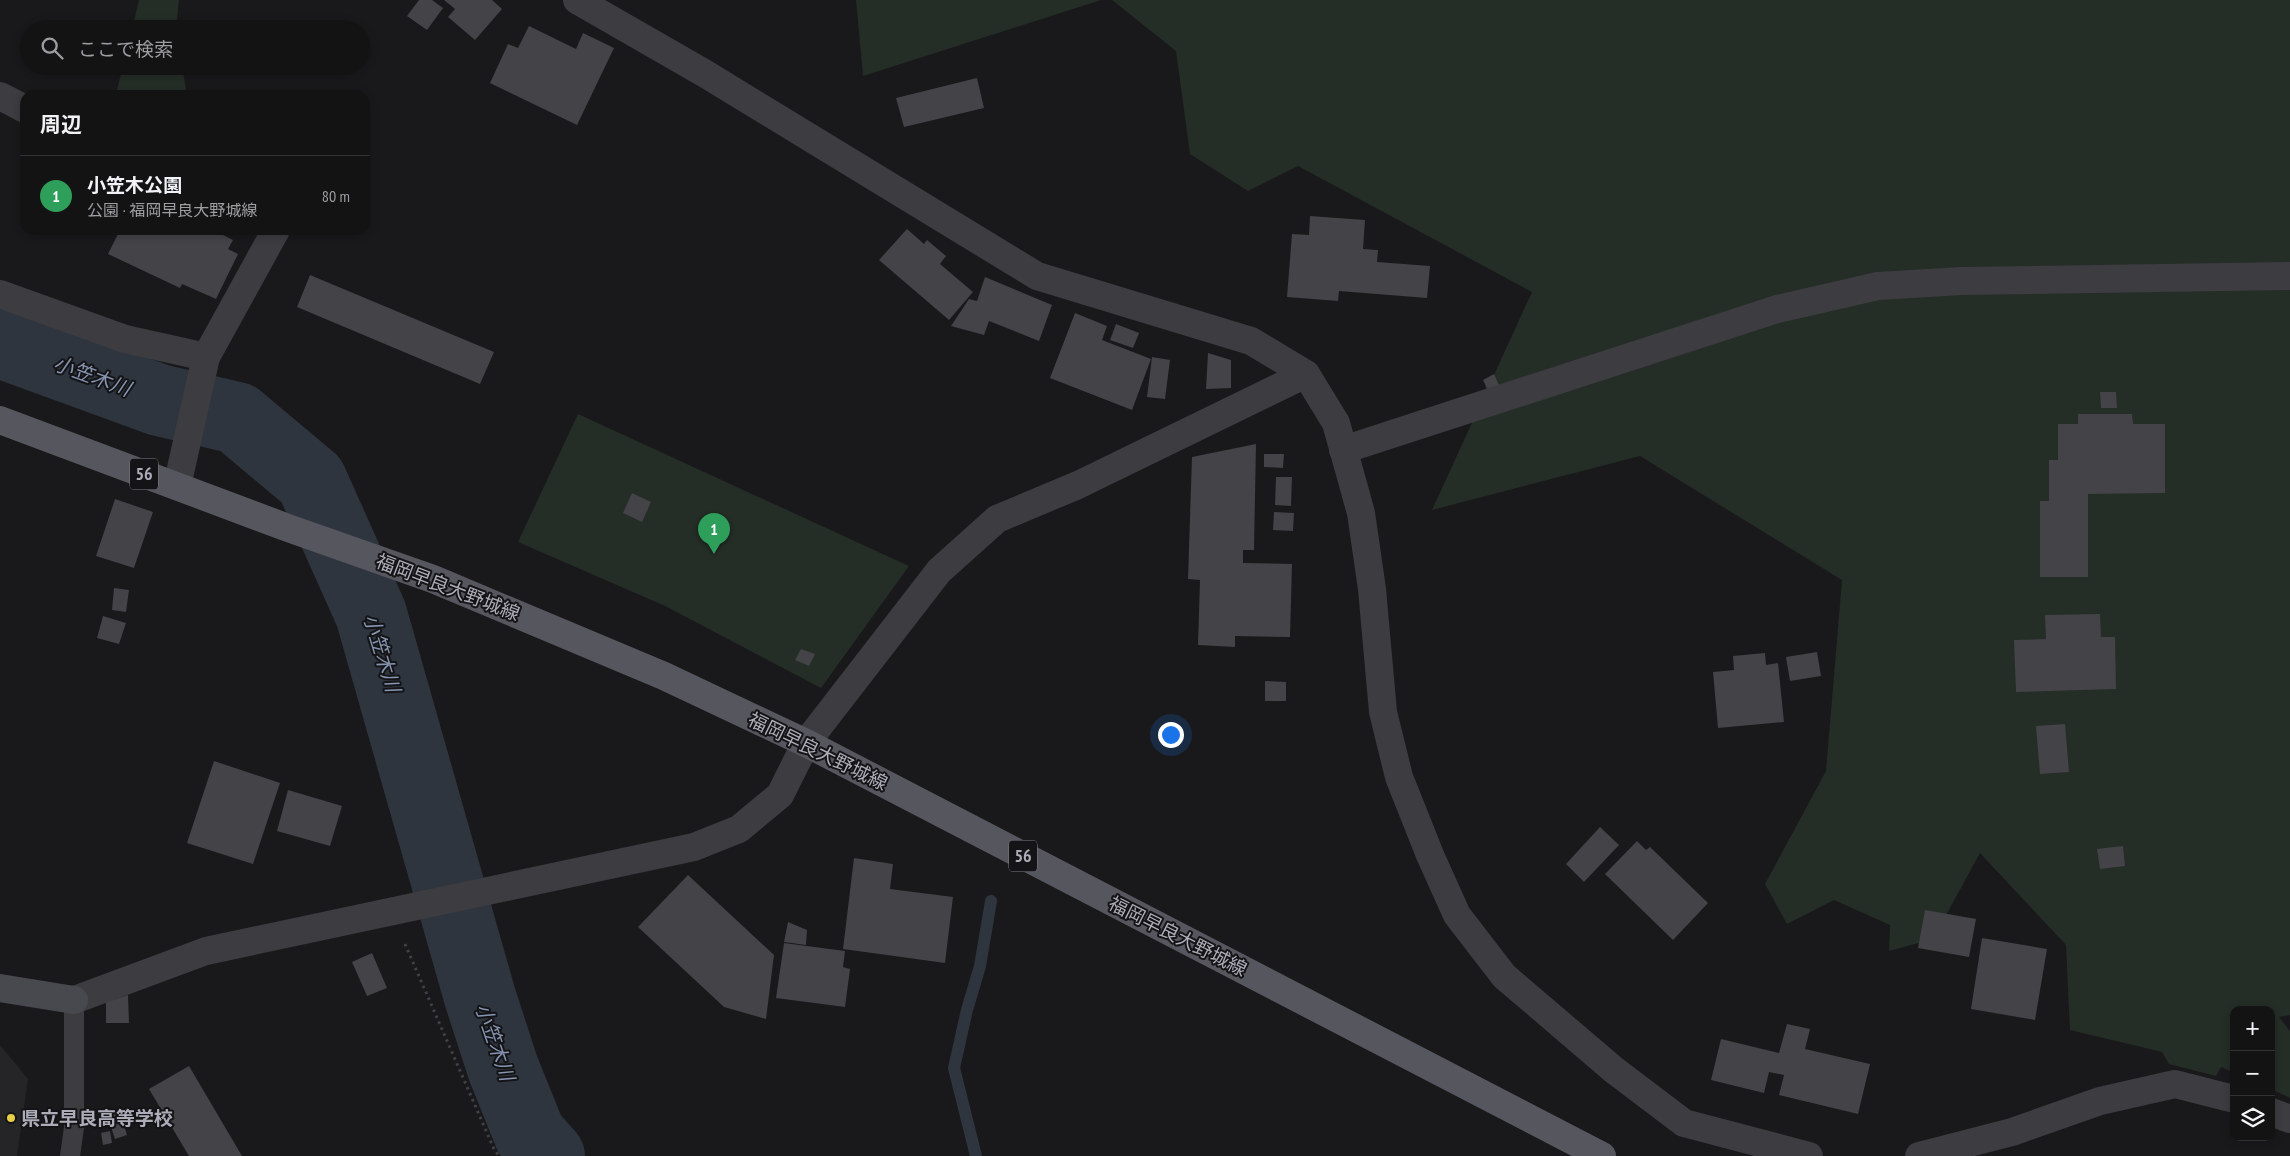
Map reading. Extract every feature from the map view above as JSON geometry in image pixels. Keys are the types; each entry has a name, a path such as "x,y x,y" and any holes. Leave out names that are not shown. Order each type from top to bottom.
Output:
{"main road":[{"name":"福岡早良大野城線","path":"0,420 288,528 433,579 664,676 806,743 1602,1156"}],"street":[{"path":"577,0 704,73 1037,276 1251,341 1306,374 1336,423 1362,523 1372,589 1383,712 1399,776 1430,856 1457,915 1504,976 1614,1070 1684,1123 1809,1156"},
{"path":"0,96 20,106"},
{"path":"177,486 206,357 273,235"},
{"path":"1343,450 1776,308 1878,286 1962,281 2290,276"},
{"path":"0,294 125,339 206,357"},
{"path":"0,988 74,1000 206,950 694,848 739,829 780,795 806,743 939,571 997,519 1078,485 1306,374"},
{"path":"1919,1156 2012,1132 2100,1101 2175,1084 2230,1098"},
{"path":"2275,1114 2290,1120"}],"lane":[{"path":"70,1156 74,1128 74,1000"}],"path":[{"path":"390,911 494,1149 499,1156"}],"shaded area":[{"path":"139,0 179,0 177,20 134,20"},
{"path":"856,0 1101,0 863,76"},
{"path":"1112,0 2290,0 2290,1015 2279,1017 2290,1031 2290,1098 2275,1091 2275,1006 2230,1006 2230,1071 2221,1067 2216,1076 2169,1064 2162,1052 2070,1030 2066,945 1980,853 1933,939 1889,951 1890,925 1834,900 1787,924 1765,884 1826,771 1842,580 1640,456 1432,510 1532,292 1298,166 1248,191 1190,154 1176,51"},
{"path":"121,75 184,75 186,90 117,90"},
{"path":"578,414 909,566 821,688 665,606 518,542"},
{"name":"県立早良高等学校","path":"0,1045 28,1079 17,1156 0,1156"}],"building":[{"path":"419,0 432,0 443,8 427,30 407,16"},
{"path":"444,0 492,0 502,9 475,40 448,17 455,9"},
{"path":"529,26 576,49 583,33 614,48 577,125 490,83 508,44 518,48"},
{"path":"977,78 984,108 904,127 896,98"},
{"path":"1310,216 1365,220 1363,249 1378,250 1377,262 1430,266 1427,298 1339,291 1338,301 1287,297 1292,234 1309,235"},
{"path":"907,229 924,244 927,240 946,256 940,264 973,292 949,320 879,260"},
{"path":"118,235 223,235 233,240 228,249 238,254 216,299 182,284 180,288 108,254"},
{"path":"310,275 494,352 480,384 297,307"},
{"path":"985,277 1052,305 1039,341 989,321 984,335 951,326 969,299 977,301"},
{"path":"1075,313 1107,326 1102,340 1151,359 1132,410 1050,378"},
{"path":"1116,324 1139,333 1133,348 1110,340"},
{"path":"1208,353 1231,360 1231,388 1206,389"},
{"path":"1152,357 1170,360 1165,399 1147,397"},
{"path":"1494,374 1499,385 1488,391 1483,380"},
{"path":"2100,392 2116,392 2117,408 2101,408"},
{"path":"2078,414 2132,414 2133,424 2165,424 2165,493 2088,494 2088,577 2040,577 2040,501 2049,501 2049,460 2058,460 2058,424 2078,424"},
{"path":"1256,444 1254,550 1243,550 1243,563 1292,564 1290,637 1235,636 1235,647 1198,645 1200,580 1188,579 1192,457"},
{"path":"1264,454 1284,454 1283,468 1264,467"},
{"path":"1276,477 1292,477 1291,506 1275,505"},
{"path":"632,493 651,502 642,522 623,513"},
{"path":"115,499 153,512 134,568 96,556"},
{"path":"1274,512 1294,513 1293,531 1273,530"},
{"path":"114,588 129,590 126,612 112,610"},
{"path":"2100,614 2101,637 2115,637 2116,689 2016,692 2014,640 2046,639 2045,615"},
{"path":"103,616 126,623 119,644 97,638"},
{"path":"801,649 815,654 809,666 795,660"},
{"path":"1817,652 1821,676 1790,681 1786,657"},
{"path":"1765,653 1766,665 1778,663 1784,722 1718,728 1713,672 1734,670 1733,656"},
{"path":"1265,681 1286,682 1286,701 1265,701"},
{"path":"2065,724 2069,772 2040,774 2036,726"},
{"path":"214,761 280,783 253,864 187,843"},
{"path":"288,790 342,806 330,846 277,831"},
{"path":"1600,827 1619,845 1584,882 1566,864"},
{"path":"1637,841 1646,850 1650,847 1708,903 1673,940 1605,874"},
{"path":"2123,846 2125,866 2100,869 2097,849"},
{"path":"854,858 893,864 890,889 953,897 945,963 843,949"},
{"path":"688,875 774,955 766,1019 724,1007 638,927"},
{"path":"1925,910 1976,919 1969,957 1918,948"},
{"path":"788,922 807,930 806,945 784,942"},
{"path":"1982,938 2047,949 2035,1020 1971,1009"},
{"path":"784,943 845,951 843,967 850,969 845,1007 776,998"},
{"path":"372,953 387,988 367,996 352,962"},
{"path":"128,995 129,1023 106,1023 106,1002"},
{"path":"1787,1024 1810,1029 1805,1049 1870,1064 1858,1114 1779,1095 1784,1075 1769,1072 1764,1093 1711,1080 1721,1039 1779,1053"},
{"path":"189,1066 242,1156 189,1156 149,1089"},
{"path":"120,1111 127,1135 115,1139 107,1115"},
{"path":"110,1131 112,1143 103,1145 101,1133"}],"waterway":[{"name":"小笠木川","path":"0,342 159,400 237,418 311,480 371,614 480,997 503,1068 530,1135 549,1156"},
{"path":"976,1156 954,1068 967,1010 980,966 991,901"}],"place":[{"name":"小笠木公園","path":"714,554"},
{"name":"県立早良高等学校","path":"11,1118"}]}
